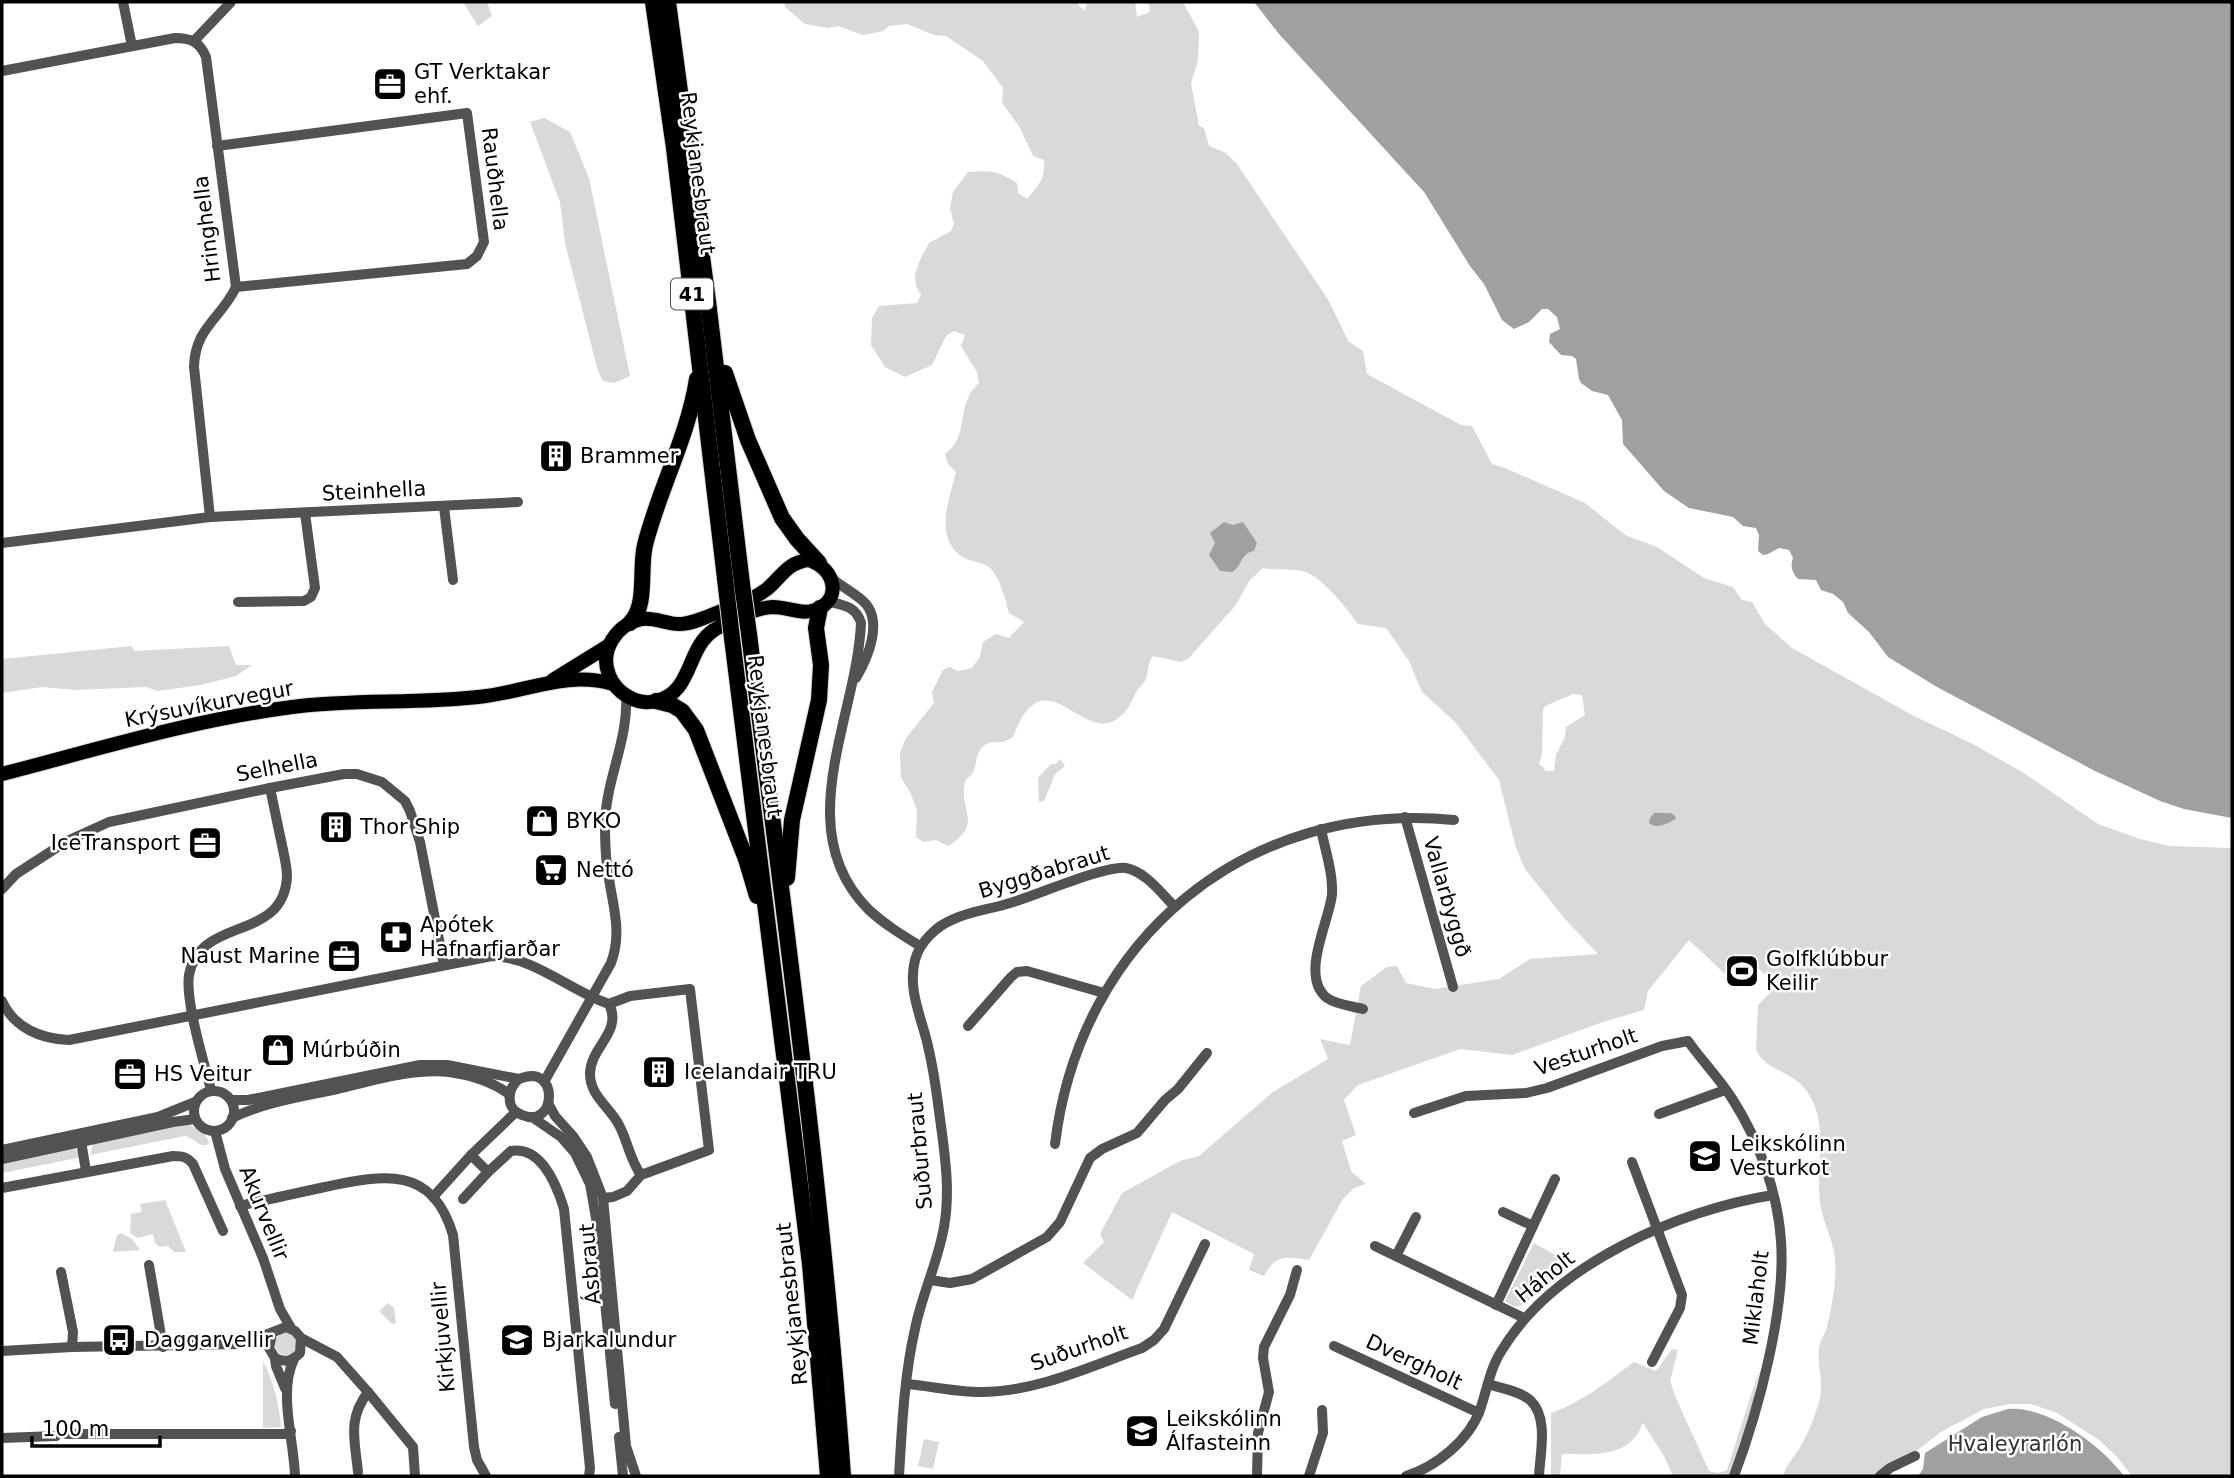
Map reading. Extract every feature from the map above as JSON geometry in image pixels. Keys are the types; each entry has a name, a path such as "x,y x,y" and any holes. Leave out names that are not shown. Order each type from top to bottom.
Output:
{"highway":[{"name":"Reykjanesbraut","path":"653,2 698,349 734,586 749,634 831,1315 843,1476"},
{"name":"Reykjanesbraut","path":"668,2 708,301 734,586 732,638 810,1265 828,1476"},
{"path":"708,301 727,382 771,494 791,532 819,563"},
{"path":"630,623 640,607 641,569 647,538 691,409 697,378 698,349"},
{"path":"803,1072 800,999 788,903 787,871 792,820 819,700 821,665 816,628 824,604"},
{"path":"650,701 672,705 682,711 696,730 746,859 757,895 779,1063 792,1115"}],"main road":[{"path":"608,646 606,661 613,684 626,695 650,701 668,696 686,677 698,646 716,629 765,608 802,612 824,604 832,591 831,578 819,563 809,560 793,564 757,596 692,622 675,624 645,619 630,623"},
{"name":"Krýsuvíkurvegur","path":"551,681 608,646 630,623"},
{"name":"Krýsuvíkurvegur","path":"2,774 220,718 294,706 481,697 551,681 590,678 613,684"}],"street":[{"path":"123,2 132,46"},
{"path":"2,71 175,38 194,41 231,2"},
{"name":"Hringhella","path":"194,41 202,47 206,57 236,287 231,298 203,332 194,354 210,517"},
{"name":"Rauðhella","path":"216,146 467,113 471,139 484,242 477,256 467,264 236,287"},
{"name":"Steinhella","path":"210,517 517,502"},
{"name":"Steinhella","path":"444,507 453,580"},
{"name":"Steinhella","path":"238,602 304,601 311,597 315,588 305,513"},
{"path":"2,543 210,517"},
{"path":"831,578 863,601 871,613 870,648 853,684"},
{"path":"824,604 851,608 860,619 853,684 835,758 830,797 833,844 842,872 867,907 889,926 920,946"},
{"path":"625,731 626,695"},
{"path":"544,1082 611,963 617,945 618,928 607,871 605,821 610,781 625,731 637,708 650,701"},
{"name":"Selhella","path":"2,889 16,874 45,855 109,822 270,788 357,774 382,782 405,801 415,823 444,965"},
{"path":"211,1090 193,1014 189,982 191,967 199,953 216,937 253,925 274,910 283,895 287,872 270,788"},
{"path":"1055,1144 1060,1105 1085,1029 1104,993 1136,947 1175,907 1208,881 1244,859 1281,842 1321,829 1362,821 1405,817 1454,820"},
{"name":"Vallarbyggð","path":"1405,817 1453,988"},
{"path":"1321,829 1332,880 1332,893 1328,916 1318,944 1316,966 1319,987 1324,995 1335,1002 1363,1009"},
{"name":"Byggðabraut","path":"920,946 937,929 954,919 1031,897 1111,868 1129,869 1144,876 1175,907"},
{"name":"Suðurbraut","path":"899,1476 906,1384 915,1328 944,1226 946,1182 931,1066 913,989 915,960 920,946"},
{"path":"2,1001 16,1022 36,1034 55,1040 69,1040 492,956 519,960 609,1004 630,996 690,989 709,1150 641,1175 627,1191 603,1198"},
{"path":"968,1026 1014,974 1020,971 1033,972 1104,993"},
{"path":"609,1004 612,1012 610,1034 593,1058 591,1083 620,1125 635,1167 641,1175"},
{"name":"Miklaholt","path":"1688,1041 1733,1100 1758,1149 1773,1195 1782,1241 1773,1334 1759,1396 1734,1476"},
{"name":"Vesturholt","path":"1414,1113 1466,1096 1526,1093 1547,1088 1662,1046 1688,1041"},
{"path":"930,1280 950,1283 972,1279 1048,1237 1060,1222 1090,1158 1098,1151 1137,1133 1207,1053"},
{"path":"231,1101 248,1100 420,1065 458,1066 519,1079 532,1076 544,1082 550,1092 545,1111 532,1117 516,1112 509,1101 509,1094 519,1079"},
{"path":"232,1118 260,1106 420,1073 447,1072 475,1077 498,1086 509,1094"},
{"path":"1659,1114 1725,1090"},
{"path":"204,1092 222,1092 231,1101 234,1106 232,1118 226,1127 215,1131 203,1128 195,1119 195,1102 204,1092"},
{"path":"2,1150 158,1117 195,1102"},
{"name":"Ásbraut","path":"548,1105 587,1157 603,1198 626,1447 636,1476"},
{"path":"240,1206 383,1177 408,1181 433,1197 471,1155 516,1112"},
{"name":"Ásbraut","path":"532,1117 561,1137 579,1160 590,1184 597,1219 623,1476"},
{"path":"2,1159 195,1119"},
{"name":"Akurvellir","path":"215,1131 225,1168 263,1258 280,1309 291,1328"},
{"path":"81,1141 86,1171"},
{"path":"463,1199 507,1153 516,1150 536,1158 545,1167 561,1197 578,1341 589,1476"},
{"path":"471,1155 488,1172"},
{"path":"2,1188 173,1156 188,1158 223,1231"},
{"path":"1632,1162 1682,1295 1682,1301 1652,1362"},
{"path":"1496,1305 1555,1179"},
{"name":"Háholt","path":"1411,1476 1432,1464 1455,1445 1471,1426 1479,1413 1501,1350 1524,1318 1579,1272 1657,1228 1773,1195"},
{"name":"Kirkjuvellir","path":"433,1197 448,1217 453,1235 474,1447 477,1460 486,1476"},
{"path":"1503,1212 1533,1226"},
{"path":"1396,1256 1416,1217"},
{"name":"Suðurholt","path":"906,1384 979,1392 1015,1389 1052,1380 1142,1348 1164,1329 1205,1244"},
{"path":"1375,1246 1524,1318"},
{"path":"149,1265 163,1347"},
{"path":"1257,1476 1258,1433 1269,1387 1263,1358 1264,1347 1290,1295 1297,1270"},
{"path":"61,1272 73,1332 72,1347"},
{"name":"Akurvellir","path":"275,1331 280,1309"},
{"path":"2,1351 242,1344 275,1331 291,1328 301,1338 337,1357 368,1392 412,1447 415,1476"},
{"path":"275,1331 268,1343 286,1390"},
{"path":"295,1476 286,1390 288,1370 297,1356 301,1338"},
{"path":"242,1344 288,1361 319,1349"},
{"name":"Dvergholt","path":"1334,1346 1479,1413"},
{"path":"1488,1384 1529,1399 1536,1408 1540,1419 1539,1476"},
{"path":"358,1472 354,1420 358,1405 368,1392"},
{"path":"1309,1476 1324,1433 1322,1410"},
{"path":"2,1438 61,1435 285,1434 291,1431"},
{"path":"1880,1476 1915,1456"}],"shaded area":[{"path":"463,2 487,2 492,16 478,26"},
{"path":"784,2 1076,2 1084,11 1088,2 1135,2 1137,17 1150,12 1149,2 1183,2 1199,32 1198,61 1191,83 1199,126 1204,128 1209,146 1226,153 1237,164 1329,301 1348,341 1363,351 1367,374 1461,425 1472,426 1492,464 1585,503 1625,535 1657,547 1704,578 1733,587 1742,600 1752,602 1765,624 1792,648 2024,773 2098,824 2169,846 2232,848 2232,1476 2132,1476 2099,1440 2057,1413 2031,1404 2010,1404 1984,1409 1941,1432 1915,1452 1874,1476 1783,1476 1807,1433 1820,1397 1819,1347 1827,1327 1835,1284 1834,1251 1820,1202 1820,1139 1817,1114 1807,1091 1800,1083 1768,1064 1756,1050 1758,1005 1777,986 1759,969 1740,988 1689,940 1648,991 1644,1010 1512,1055 1460,1049 1358,1085 1344,1100 1356,1135 1342,1141 1351,1171 1366,1184 1354,1188 1343,1199 1309,1260 1283,1258 1273,1263 1264,1276 1249,1270 1254,1254 1172,1212 1132,1300 1083,1263 1104,1242 1100,1234 1122,1193 1180,1161 1199,1156 1273,1092 1328,1059 1320,1039 1350,1045 1361,986 1387,967 1397,966 1406,983 1435,989 1499,979 1530,959 1598,954 1565,919 1525,869 1516,848 1499,780 1456,723 1422,692 1409,661 1386,628 1358,624 1325,585 1317,578 1297,570 1263,568 1250,580 1235,606 1188,659 1180,662 1153,656 1145,681 1128,709 1117,719 1103,724 1090,721 1050,701 1037,702 1025,713 1013,738 989,743 981,749 973,772 966,779 964,799 968,823 959,838 948,846 936,840 923,842 916,837 917,810 901,778 900,752 906,738 934,703 932,692 943,670 950,667 958,671 972,668 980,657 983,642 996,634 1009,638 1024,622 1009,613 1000,583 990,568 964,558 954,550 946,530 947,507 956,472 948,464 945,454 958,438 967,401 979,383 977,372 961,346 965,335 954,331 946,336 932,365 905,377 885,367 871,345 872,318 879,306 917,303 921,295 916,286 915,274 920,260 929,243 951,231 954,224 950,208 953,192 968,172 988,171 1004,176 1017,183 1018,193 1027,199 1042,177 1044,160 1033,156 1019,126 1002,103 1003,88 983,61 946,36 934,35 907,24 889,26 883,31 863,35 838,26 828,28 805,24 785,7","holes":["1573,694 1582,695 1585,715 1566,727 1565,737 1556,755 1554,771 1545,771 1539,764 1542,754 1543,710 1545,706"]},
{"path":"1254,2 2232,2 2232,818 2184,809 2160,801 2095,771 1937,687 1888,657 1869,632 1848,613 1843,602 1833,594 1821,590 1816,580 1798,579 1792,569 1793,558 1789,550 1779,548 1763,555 1758,551 1759,535 1756,528 1743,526 1733,517 1689,508 1664,491 1623,444 1622,420 1608,395 1592,391 1581,383 1576,359 1561,355 1549,342 1550,334 1560,329 1557,317 1548,309 1542,309 1529,322 1514,329 1502,320 1484,284 1424,192 1279,34"},
{"path":"544,118 570,132 589,178 630,376 614,383 603,381 598,371 565,243 560,202 530,122"},
{"path":"1224,522 1233,525 1243,522 1257,543 1254,551 1246,554 1232,572 1220,571 1209,555 1215,543 1210,533"},
{"path":"132,646 134,651 229,646 236,665 252,665 236,676 201,685 157,691 146,687 75,690 42,687 2,693 2,659"},
{"path":"1060,759 1065,766 1055,774 1044,801 1039,802 1038,778"},
{"path":"1654,813 1671,813 1676,819 1655,826 1649,823"},
{"path":"189,1124 204,1134 210,1143 203,1145 185,1136 90,1155 93,1144"},
{"path":"74,1147 82,1157 2,1173 2,1161"},
{"path":"165,1200 186,1252 174,1252 168,1246 159,1247 153,1234 138,1238 130,1233 131,1214 142,1212 140,1204"},
{"path":"121,1233 132,1239 140,1250 113,1252 117,1235"},
{"path":"1534,1243 1572,1266 1525,1303 1512,1306 1505,1301"},
{"path":"388,1303 394,1308 396,1323 392,1324 379,1311"},
{"path":"282,1333 290,1333 297,1340 297,1348 290,1355 282,1355 275,1348 275,1340"},
{"path":"1672,1349 1678,1350 1670,1381 1709,1471 1718,1473 1727,1470 1759,1370 1751,1418 1730,1476 1673,1476 1643,1423 1637,1435 1620,1449 1598,1454 1562,1454 1560,1476 1551,1476 1551,1413 1584,1397 1634,1362 1656,1371"},
{"path":"263,1361 275,1394 281,1427 263,1428"},
{"name":"Hvaleyrarlón","path":"2008,1409 2040,1414 2072,1430 2102,1452 2124,1476 1918,1476 1923,1469 1925,1453 1982,1417"},
{"path":"924,1439 939,1442 933,1469 918,1466"}],"place":[{"name":"GT Verktakar ehf.","path":"390,84"},
{"name":"Brammer","path":"556,456"},
{"name":"BYKO","path":"542,821"},
{"name":"Thor Ship","path":"336,827"},
{"name":"IceTransport","path":"205,843"},
{"name":"Nettó","path":"551,870"},
{"name":"Apótek Hafnarfjarðar","path":"396,937"},
{"name":"Naust Marine","path":"344,956"},
{"name":"Golfklúbbur Keilir","path":"1742,971"},
{"name":"Múrbúðin","path":"278,1050"},
{"name":"Icelandair TRU","path":"659,1072"},
{"name":"HS Veitur","path":"130,1074"},
{"name":"Leikskólinn Vesturkot","path":"1705,1156"},
{"name":"Daggarvellir","path":"119,1340"},
{"name":"Bjarkalundur","path":"517,1340"},
{"name":"Leikskólinn Álfasteinn","path":"1142,1431"}]}
